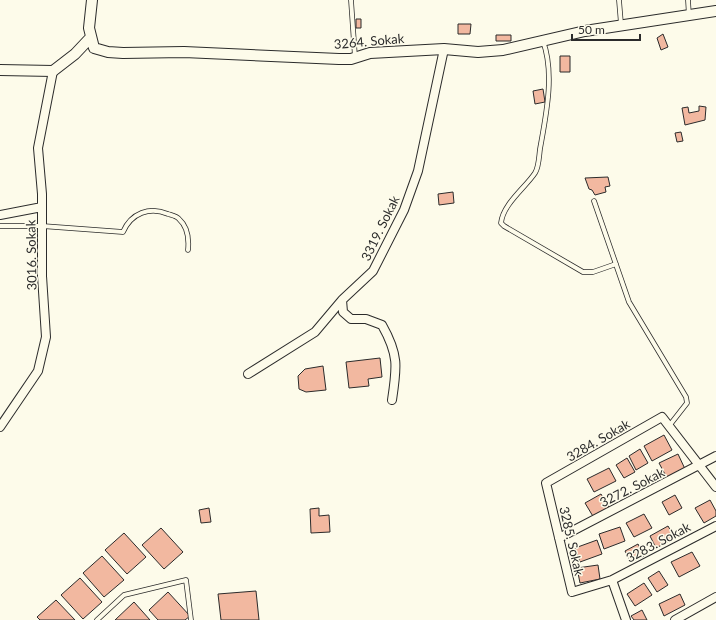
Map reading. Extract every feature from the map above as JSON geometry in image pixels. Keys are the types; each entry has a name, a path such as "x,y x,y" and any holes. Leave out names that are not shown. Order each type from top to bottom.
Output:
{"street":[{"path":"0,70 53,71 75,54 91,37 89,28 92,0"},
{"name":"3264. Sokak","path":"91,37 94,48 108,52 184,52 339,59 370,53 444,49 483,52 503,50 542,40 621,24 689,16 716,11"},
{"name":"3319. Sokak","path":"248,374 315,332 342,300 373,271 404,210 418,171 444,49"},
{"name":"3016. Sokak","path":"0,427 38,371 46,337 42,276 42,207 38,148 53,71"},
{"path":"0,215 42,207"},
{"path":"342,300 343,312 351,318 366,319 382,325 393,344 396,372 392,400"},
{"name":"3284. Sokak","path":"546,483 662,417 669,426"},
{"path":"669,426 698,466 716,487"},
{"name":"3272. Sokak","path":"559,538 716,456"},
{"name":"3285. Sokak","path":"546,483 572,592 612,580"},
{"name":"3283. Sokak","path":"612,580 716,526"},
{"path":"612,580 626,620"},
{"path":"675,620 716,597"}],"lane":[{"path":"352,0 355,57"},
{"path":"619,0 621,24"},
{"path":"688,0 689,16"},
{"path":"542,40 546,49 548,76 547,106 536,172 511,203 502,218 501,223 583,272 593,272 616,264"},
{"path":"594,201 629,302 686,397 687,403 669,426"},
{"path":"0,226 42,226 123,232 127,224 139,212 159,210 180,219 189,236 188,250"},
{"path":"97,620 124,595 186,580 191,620"}],"building":[{"path":"356,19 361,19 361,28 356,28"},
{"path":"458,24 471,24 470,34 458,34"},
{"path":"663,34 668,47 661,50 657,38"},
{"path":"496,35 511,35 511,41 496,41"},
{"path":"560,56 570,56 570,72 560,72"},
{"path":"543,89 545,102 535,104 533,91"},
{"path":"699,106 706,107 705,120 685,125 682,108 688,107 689,113 699,111"},
{"path":"681,132 683,141 677,142 675,133"},
{"path":"608,177 610,186 605,187 606,192 595,195 592,190 589,189 585,178"},
{"path":"453,192 454,203 439,205 438,194"},
{"path":"380,358 382,377 368,379 369,386 349,388 346,362"},
{"path":"323,366 326,390 306,392 299,389 298,376 305,369"},
{"path":"664,435 672,450 652,461 644,446"},
{"path":"640,449 648,463 636,470 629,456"},
{"path":"678,454 685,469 667,478 659,463"},
{"path":"627,458 635,472 624,478 616,465"},
{"path":"609,468 616,481 594,492 587,479"},
{"path":"601,494 610,509 594,518 585,503"},
{"path":"675,495 682,508 669,515 662,502"},
{"path":"710,500 716,511 716,516 704,523 695,508"},
{"path":"209,508 211,522 201,523 199,510"},
{"path":"319,508 319,516 329,515 330,532 311,533 310,509"},
{"path":"644,514 652,528 634,537 626,523"},
{"path":"668,526 675,538 656,548 650,536"},
{"path":"620,527 625,541 604,549 599,534"},
{"path":"161,528 183,552 164,569 142,545"},
{"path":"124,533 146,557 127,574 105,550"},
{"path":"597,540 602,554 580,562 575,548"},
{"path":"638,544 644,556 631,562 625,551"},
{"path":"692,552 700,566 679,577 671,562"},
{"path":"102,556 124,580 104,597 83,573"},
{"path":"598,565 600,579 580,583 577,568"},
{"path":"659,571 668,585 657,592 648,578"},
{"path":"80,578 102,602 83,619 61,595"},
{"path":"644,583 652,595 635,606 627,594"},
{"path":"256,591 259,620 221,620 218,594"},
{"path":"168,592 190,616 185,620 158,620 149,610"},
{"path":"680,594 685,605 664,616 659,604"},
{"path":"56,600 75,620 40,620 37,617"},
{"path":"134,602 150,620 115,620"},
{"path":"642,610 647,620 634,620 631,616"}]}
